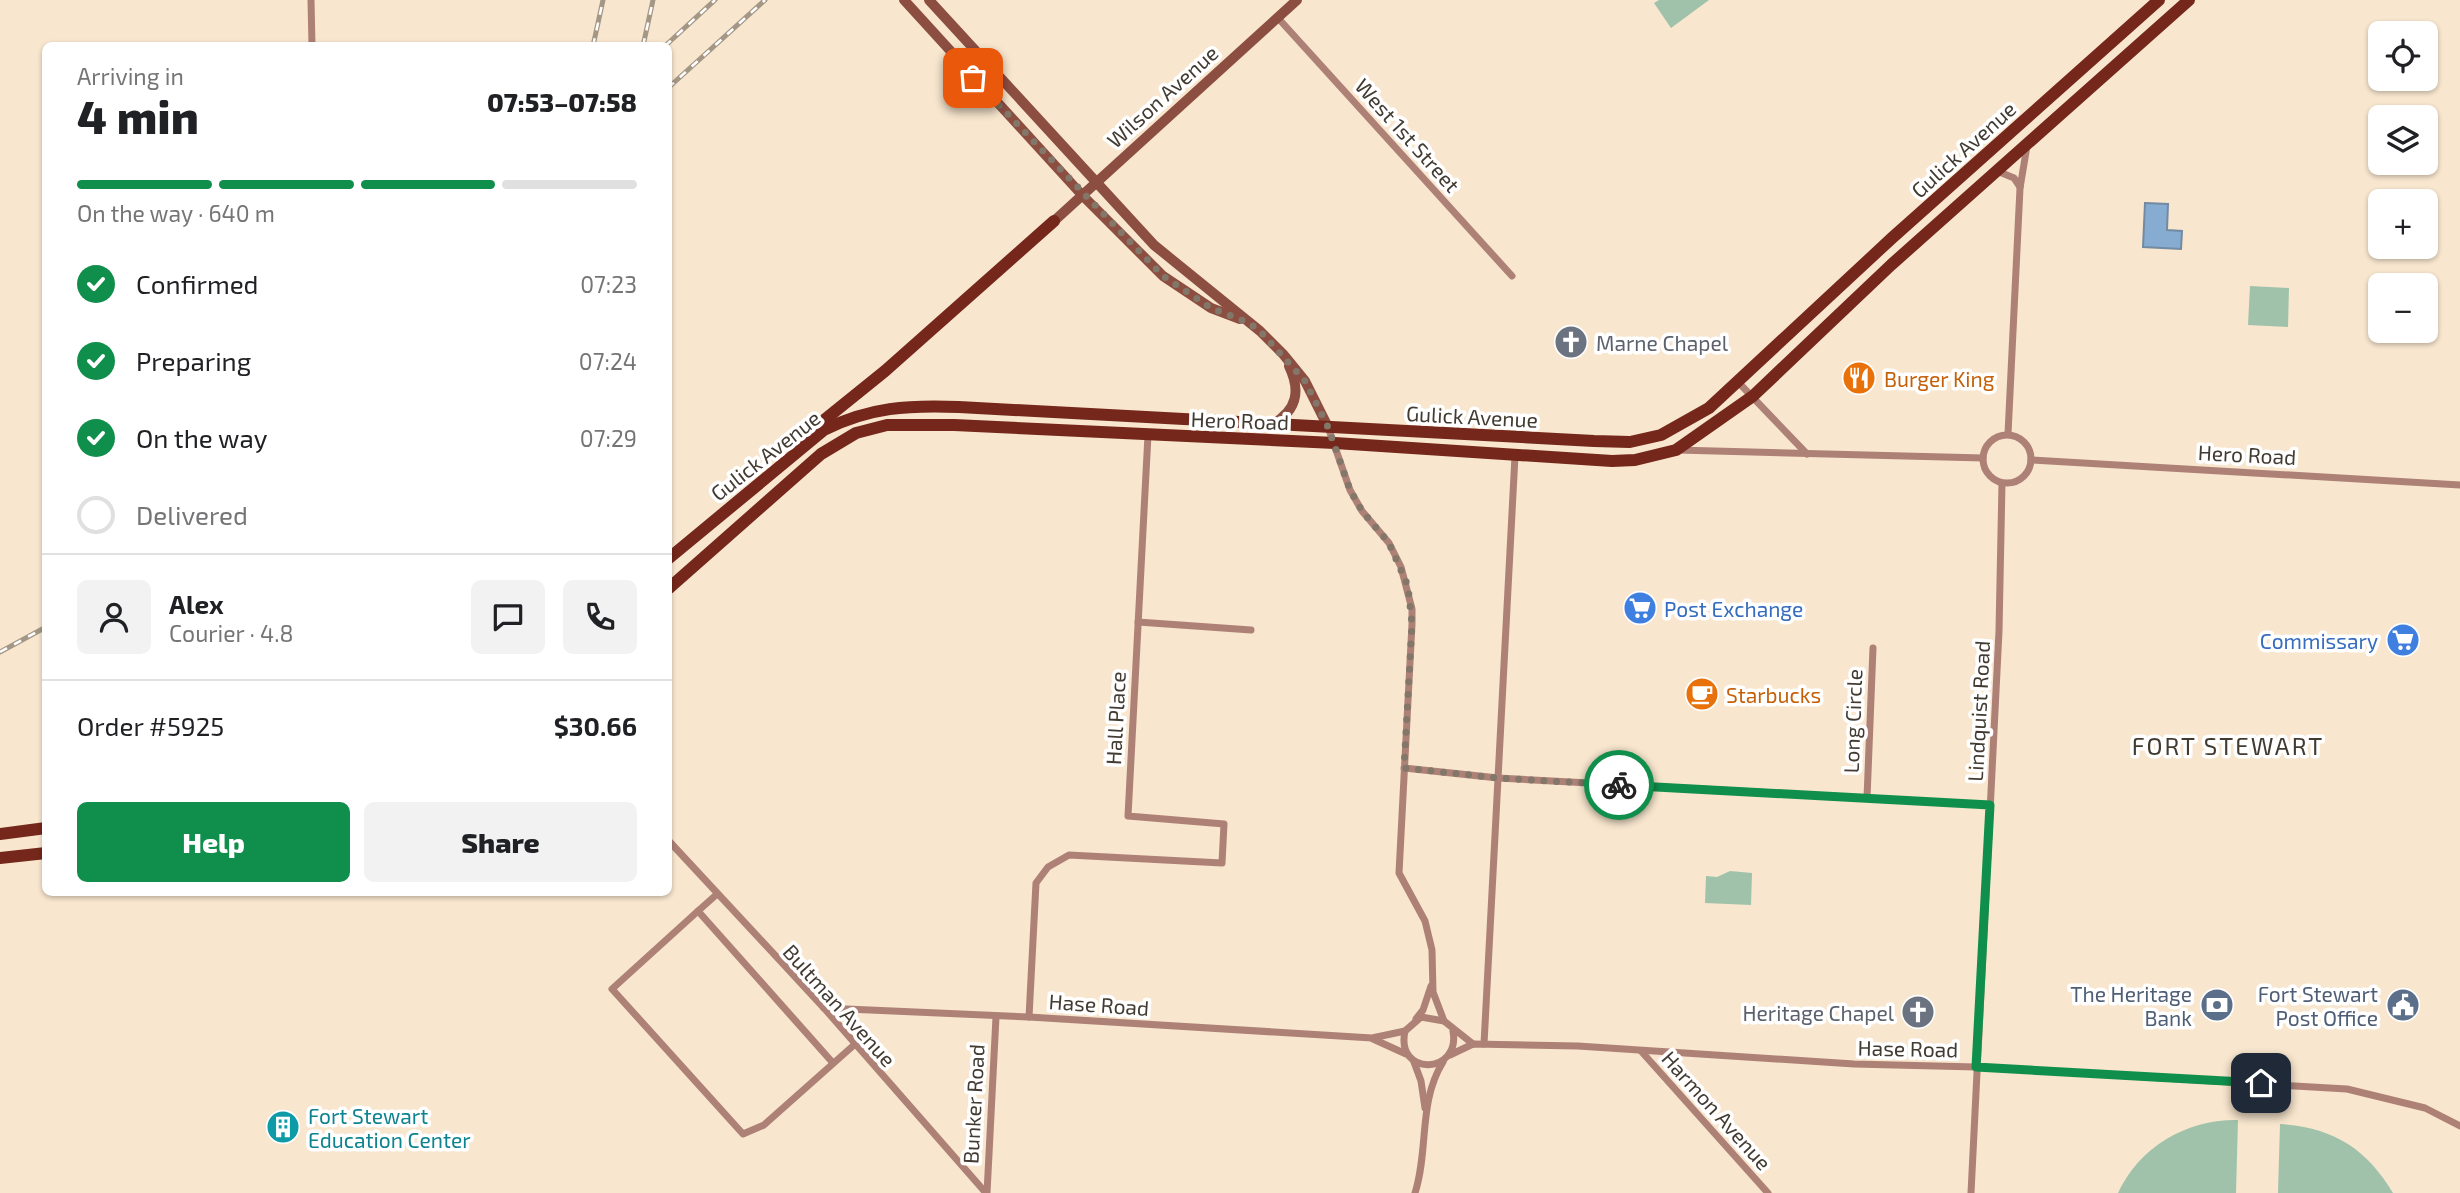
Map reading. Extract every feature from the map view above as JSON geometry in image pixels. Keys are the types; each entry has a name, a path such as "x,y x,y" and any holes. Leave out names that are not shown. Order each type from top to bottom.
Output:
{"main road":[{"path":"904,0 1082,195 1163,276 1184,293 1249,323"},
{"path":"929,0 1154,244 1283,354 1305,381 1328,427"},
{"name":"Wilson Avenue","path":"1054,221 1297,0"},
{"name":"Gulick Avenue","path":"672,556 824,430 852,416 883,408 925,406 1630,442 1661,435 1692,420 1739,383 1892,238 2160,0"},
{"name":"Gulick Avenue","path":"1676,450 1753,396 1827,324 2189,0"},
{"path":"737,501 757,478 814,425 885,371 1054,221"},
{"path":"1273,424 1291,411 1296,397 1294,376 1283,354"},
{"name":"Hero Road","path":"672,585 800,472 845,440 869,428 904,424 1335,443 1515,456 1634,460 1676,450"},
{"path":"0,834 42,829"},
{"path":"0,858 42,853"}],"street":[{"path":"311,0 312,42"},
{"name":"West 1st Street","path":"1278,18 1512,276"},
{"path":"2008,435 2020,188 2027,144"},
{"path":"1996,171 2014,178 2020,188"},
{"path":"1739,383 1807,454"},
{"path":"1328,427 1350,490 1362,511 1389,543 1408,586 1412,624 1399,873 1425,921 1432,950 1435,1002 1444,1021 1453,1031 1473,1044 1426,1066 1372,1038"},
{"name":"Hall Place","path":"1029,1017 1036,883 1048,867 1069,855 1222,863 1224,824 1128,816 1148,435"},
{"path":"2008,435 2025,442 2031,460 2022,478 2003,483 1988,474 1983,458 1987,445 1996,437 2008,435"},
{"path":"1676,450 1983,458"},
{"path":"1484,1044 1515,456"},
{"name":"Hero Road","path":"2031,460 2460,485"},
{"name":"Lindquist Road","path":"1971,1193 1999,631 2003,483"},
{"path":"1138,622 1251,630"},
{"name":"Long Circle","path":"1873,648 1867,798 1990,805"},
{"path":"1404,768 1498,778 1867,798"},
{"name":"Bultman Avenue","path":"672,845 716,895 824,1008 986,1193"},
{"path":"716,895 612,989 743,1134 764,1125 854,1045"},
{"path":"698,911 833,1063"},
{"path":"1415,1193 1424,1154 1425,1108 1421,1081 1403,1040 1405,1031 1423,1010 1432,982"},
{"name":"Hase Road","path":"824,1008 1029,1017 1372,1038"},
{"name":"Bunker Road","path":"986,1193 996,1017"},
{"path":"1415,1020 1429,1017 1444,1021"},
{"path":"1372,1038 1405,1031"},
{"path":"1425,1108 1433,1079 1454,1039 1453,1031"},
{"name":"Hase Road","path":"1473,1044 1578,1046 1854,1064 1976,1067 2347,1089 2397,1099 2458,1124"},
{"name":"Harmon Avenue","path":"1641,1051 1768,1193"}],"green space":[{"path":"1659,0 1709,0 1671,28 1654,3"},
{"path":"2250,286 2289,288 2288,327 2248,325"},
{"path":"1730,871 1752,873 1751,905 1705,903 1706,876 1717,877"},
{"path":"2238,1120 2236,1193 2118,1193 2138,1162 2167,1139 2201,1125"},
{"path":"2280,1124 2316,1130 2346,1143 2371,1163 2393,1193 2278,1193"}],"water":[{"path":"2145,203 2168,204 2167,230 2182,231 2181,249 2143,247"}],"railway":[{"path":"594,42 603,0"},
{"path":"644,42 653,0"},
{"path":"669,42 715,0"},
{"path":"672,84 765,0"},
{"path":"0,652 42,629"}],"way so far":[{"path":"973,78 1082,195 1163,276 1184,293 1211,308 1249,323 1260,331 1305,381 1335,443 1350,490 1362,511 1389,543 1408,586 1412,624 1404,768 1498,778 1619,785"}],"place":[{"name":"Marne Chapel","path":"1571,342"},
{"name":"Burger King","path":"1859,378"},
{"name":"Post Exchange","path":"1640,608"},
{"name":"Commissary","path":"2403,640"},
{"name":"Starbucks","path":"1702,694"},
{"name":"The Heritage Bank","path":"2217,1005"},
{"name":"Fort Stewart Post Office","path":"2403,1005"},
{"name":"Heritage Chapel","path":"1918,1012"},
{"name":"Fort Stewart Education Center","path":"283,1127"}],"district":[{"name":"FORT STEWART","path":"2228,745"}],"route":[{"path":"1619,785 1990,805 1976,1067 2261,1083"}]}
